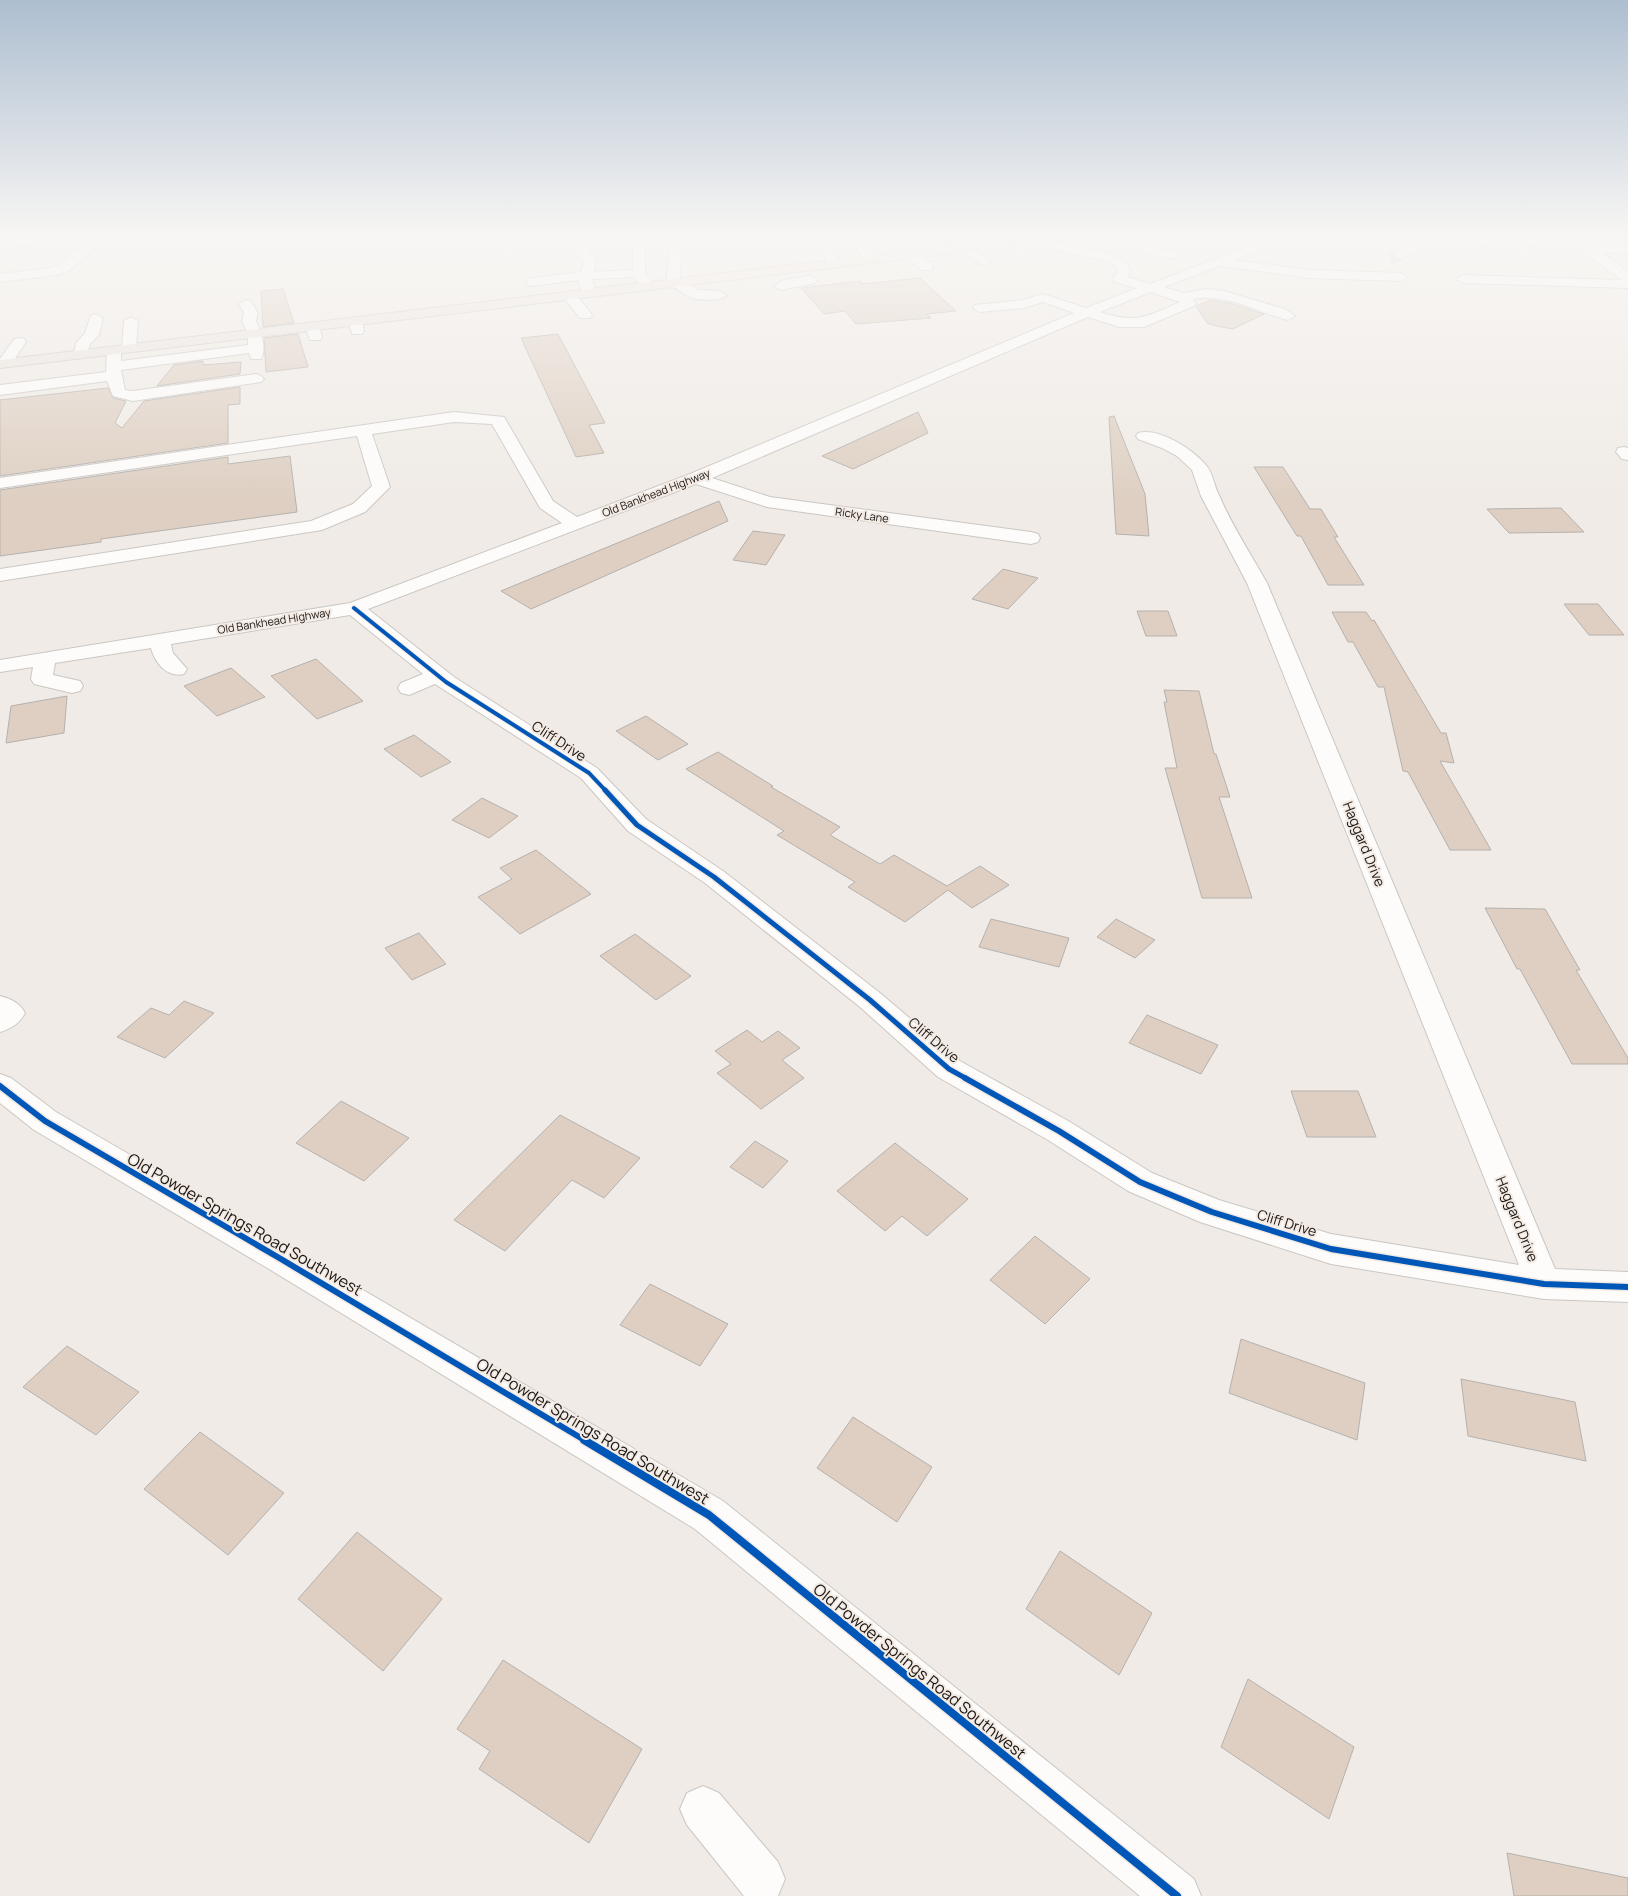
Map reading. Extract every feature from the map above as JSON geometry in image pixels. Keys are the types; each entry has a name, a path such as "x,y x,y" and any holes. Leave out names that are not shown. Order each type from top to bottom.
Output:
{"main road":[{"path":"3,363 122,349 256,346 314,332 322,323"},
{"path":"345,323 356,326 374,323"}],"street":[{"path":"81,354 83,342 92,335 95,323"},
{"path":"130,323 113,371 118,393 133,396 256,379"},
{"path":"0,390 256,346 250,323"},
{"name":"Old Bankhead Highway","path":"0,666 354,608 696,478 1061,323"},
{"path":"3,363 19,342"},
{"path":"0,483 454,417 498,420 546,504 576,524"},
{"path":"0,575 315,526 359,508 380,487 364,430"},
{"name":"Haggard Drive","path":"1144,436 1168,444 1183,452 1200,468 1210,496 1256,583 1544,1284"},
{"name":"Ricky Lane","path":"696,478 768,502 1031,538"},
{"name":"Cliff Drive","path":"354,608 438,675 589,773 637,825 714,877 870,1000 949,1069 1059,1131 1140,1182 1212,1212 1331,1249 1544,1284 1628,1287"},
{"path":"159,640 162,654 176,669"},
{"path":"44,658 42,679 72,686"},
{"path":"409,688 438,675"},
{"path":"0,1006 10,1013 0,1021"},
{"name":"Old Powder Springs Road Southwest","path":"0,1086 45,1121 281,1258 709,1515 1177,1896"},
{"path":"703,1809 761,1879"}],"building":[{"path":"263,323 290,323 263,327"},
{"path":"1208,323 1244,323 1233,329"},
{"path":"298,334 308,367 266,372 264,338"},
{"path":"558,334 605,423 589,425 604,453 576,457 521,338"},
{"path":"203,361 203,365 241,362 240,374 157,386 174,365"},
{"path":"240,387 240,404 228,405 228,443 0,476 0,400 108,388 113,398 126,401 115,423 122,428 144,401"},
{"path":"918,412 928,433 853,469 822,456"},
{"path":"1114,416 1145,494 1149,536 1116,534 1109,417"},
{"path":"290,456 297,512 101,539 101,542 0,556 0,490 228,457 228,464"},
{"path":"1254,467 1283,467 1310,509 1321,509 1338,537 1334,537 1364,585 1328,585 1301,536 1297,536"},
{"path":"719,501 728,521 531,609 501,591"},
{"path":"1561,508 1584,532 1509,533 1487,509"},
{"path":"753,531 785,535 766,565 733,560"},
{"path":"1003,569 1038,578 1008,609 972,599"},
{"path":"1564,604 1598,604 1624,635 1589,635"},
{"path":"1137,611 1168,611 1177,636 1146,636"},
{"path":"1332,612 1366,612 1372,621 1374,620 1441,733 1446,733 1454,763 1440,761 1491,850 1450,850 1408,772 1403,771 1384,687 1378,687 1353,642 1348,642"},
{"path":"316,659 363,701 317,719 271,676"},
{"path":"231,668 265,697 217,716 184,686"},
{"path":"1164,690 1199,691 1214,754 1216,754 1230,797 1219,797 1252,898 1202,898 1165,768 1177,768 1164,702 1167,702"},
{"path":"67,696 64,733 6,743 11,706"},
{"path":"646,716 688,744 658,760 616,731"},
{"path":"414,735 451,762 421,777 384,749"},
{"path":"718,752 773,786 771,787 840,827 830,835 880,864 894,855 947,886 980,866 1009,885 972,908 948,890 905,922 848,887 855,882 777,835 784,831 686,769"},
{"path":"482,798 518,816 489,838 452,820"},
{"path":"536,850 591,894 520,934 478,897 512,879 500,868"},
{"path":"1485,908 1545,909 1580,970 1576,970 1628,1058 1628,1064 1572,1064 1520,969 1517,969"},
{"path":"991,919 1069,938 1059,967 979,947"},
{"path":"1116,919 1155,940 1135,958 1097,937"},
{"path":"419,933 446,964 412,980 385,948"},
{"path":"635,934 691,976 656,1000 600,956"},
{"path":"184,1001 214,1013 165,1058 117,1037 151,1008 169,1015"},
{"path":"1147,1015 1218,1045 1201,1074 1129,1043"},
{"path":"747,1030 762,1042 778,1031 800,1048 782,1060 804,1078 761,1109 717,1073 731,1064 715,1051"},
{"path":"1291,1091 1358,1091 1376,1137 1307,1137"},
{"path":"341,1101 409,1138 364,1181 296,1143"},
{"path":"560,1115 640,1158 604,1198 572,1180 505,1251 454,1220"},
{"path":"755,1141 788,1161 763,1188 730,1167"},
{"path":"895,1143 968,1199 927,1236 902,1216 885,1231 837,1191"},
{"path":"1035,1236 1090,1279 1045,1324 990,1280"},
{"path":"650,1284 728,1324 700,1366 620,1325"},
{"path":"1241,1339 1365,1383 1357,1440 1229,1393"},
{"path":"67,1346 139,1392 96,1435 23,1387"},
{"path":"1461,1379 1575,1402 1586,1461 1468,1436"},
{"path":"853,1417 932,1467 897,1522 817,1468"},
{"path":"200,1432 284,1493 228,1555 144,1489"},
{"path":"357,1532 442,1599 383,1671 298,1599"},
{"path":"1060,1551 1152,1613 1119,1675 1026,1609"},
{"path":"503,1660 642,1749 589,1843 479,1769 490,1751 457,1729"},
{"path":"1248,1679 1354,1747 1329,1819 1221,1747"},
{"path":"1507,1853 1628,1878 1628,1896 1514,1896"}],"cycle path":[{"path":"354,608 446,682 589,773 637,825 714,877 870,1000 949,1069 1059,1131 1140,1182 1212,1212 1331,1249 1544,1284 1628,1287"},
{"path":"0,1086 45,1121 281,1259 709,1515 1177,1896"}]}
